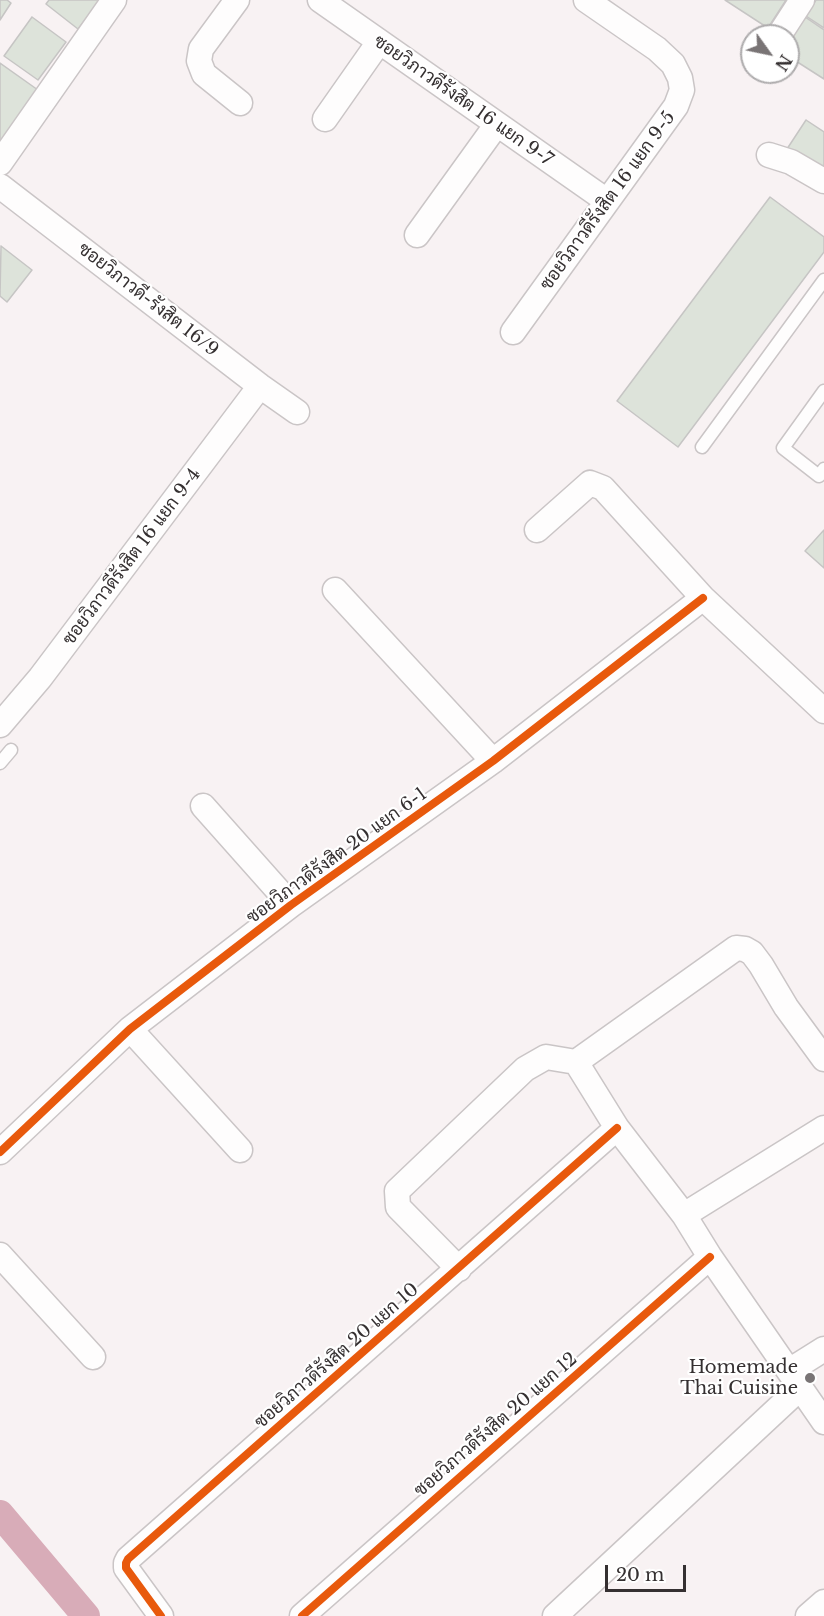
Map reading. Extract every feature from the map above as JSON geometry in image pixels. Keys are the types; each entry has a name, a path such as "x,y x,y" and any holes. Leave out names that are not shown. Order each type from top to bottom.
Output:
{"street":[{"path":"0,163 114,0"},
{"path":"237,0 201,49 199,60 204,74 240,103"},
{"name":"ซอยวิภาวดีรังสิต 16 แยก 9-7","path":"320,0 607,201"},
{"name":"ซอยวิภาวดีรังสิต 16 แยก 9-5","path":"513,332 676,106 682,90 674,64 657,49 586,0"},
{"path":"786,24 802,0"},
{"path":"325,119 379,42"},
{"path":"417,235 497,124"},
{"path":"770,155 790,162 824,181"},
{"name":"ซอยวิภาวดี-รังสิต 16/9","path":"0,186 297,412"},
{"name":"ซอยวิภาวดีรังสิต 16 แยก 9-4","path":"0,725 40,678 260,386"},
{"path":"537,530 590,483 603,488 703,598 824,711"},
{"path":"335,590 493,762"},
{"name":"ซอยวิภาวดีรังสิต 20 แยก 6-1","path":"0,1152 130,1029 291,905 493,762 703,598"},
{"path":"203,806 291,905"},
{"path":"459,1269 398,1208 397,1191 525,1069 546,1057 576,1062 736,948 752,953 786,1007 824,1059"},
{"path":"130,1029 240,1150"},
{"path":"576,1062 617,1128 684,1215 710,1257 824,1422"},
{"name":"ซอยวิภาวดีรังสิต 20 แยก 10","path":"161,1616 126,1568 128,1559 617,1128"},
{"path":"684,1215 824,1128"},
{"path":"0,1255 93,1358"},
{"name":"ซอยวิภาวดีรังสิต 20 แยก 12","path":"302,1616 710,1257"},
{"path":"555,1616 824,1349"},
{"path":"808,1616 824,1602"}],"lane":[{"path":"702,447 824,280"},
{"path":"824,391 783,448 819,476 824,469"},
{"path":"0,763 11,750"}],"building":[{"path":"0,0 7,0 11,3 0,20"},
{"path":"49,0 100,1 78,29 46,4"},
{"path":"725,0 786,0 771,24 762,24"},
{"path":"816,0 824,0 824,28 806,16"},
{"path":"32,17 66,42 38,80 4,56"},
{"path":"805,17 824,30 824,79 800,64 800,24"},
{"path":"0,63 38,90 0,142"},
{"path":"806,120 824,132 824,178 785,152"},
{"path":"770,197 824,237 824,252 678,447 617,401"},
{"path":"1,246 32,270 7,302 0,296"},
{"path":"824,530 824,568 805,551"}],"waterway":[{"path":"0,1514 86,1616"}],"cycle path":[{"path":"0,1152 130,1029 291,905 493,761 703,598"},
{"path":"161,1616 126,1568 128,1559 617,1128"},
{"path":"302,1616 710,1257"}],"place":[{"name":"Homemade Thai Cuisine","path":"810,1378"}]}
